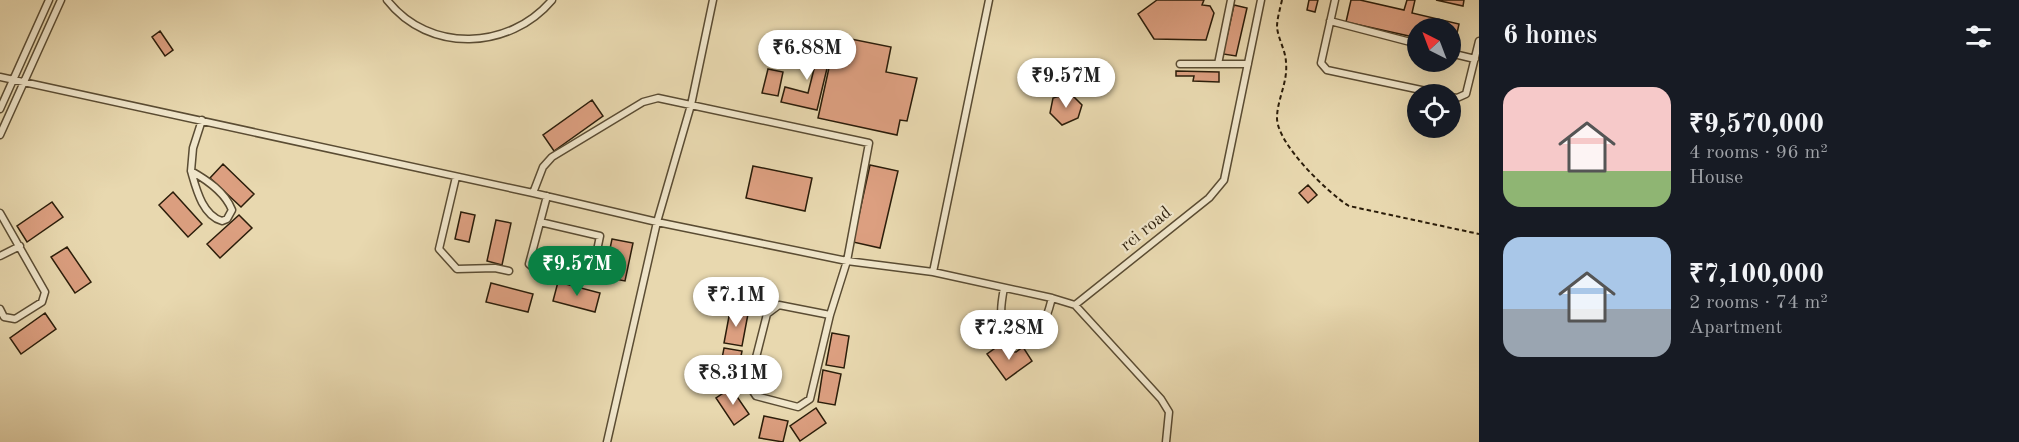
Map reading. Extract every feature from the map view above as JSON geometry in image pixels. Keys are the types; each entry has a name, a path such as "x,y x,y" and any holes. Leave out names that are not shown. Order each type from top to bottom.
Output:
{"lane":[{"path":"0,109 49,0"},
{"path":"0,135 61,0"},
{"path":"387,0 409,21 427,31 447,38 467,40 488,39 508,33 527,23 552,0"},
{"path":"607,442 657,222 691,105 713,0"},
{"path":"933,272 989,0"},
{"path":"1218,64 1231,0"},
{"name":"rci road","path":"1075,306 1209,198 1224,180 1261,0"},
{"path":"1335,0 1322,63 1327,70 1407,87"},
{"path":"1330,21 1407,41"},
{"path":"1461,96 1466,94 1479,41"},
{"path":"1461,56 1475,59"},
{"path":"1180,64 1248,64"},
{"path":"0,77 657,222 847,261 933,272 1052,298 1075,306 1161,399 1169,412 1166,442"},
{"path":"533,193 543,167 552,157 643,102 658,98 869,143 847,261 830,315 810,399 798,407 756,396 749,385 767,314 779,304 830,315"},
{"path":"191,171 206,178 228,203 232,210 227,219 222,221 210,213 199,197 191,171 193,148 202,120"},
{"path":"456,177 439,249 457,270 495,268 509,271"},
{"path":"540,222 600,236 594,265 535,269 529,264 540,222 547,196"},
{"path":"0,213 45,292 42,302 15,319 4,317 0,309"},
{"path":"0,256 20,246"},
{"path":"1004,288 1000,309 1003,326 1009,338 1021,341 1036,335 1046,320 1052,298"}],"path":[{"path":"1282,0 1277,29 1285,51 1287,66 1277,116 1278,126 1302,164 1334,196 1349,206 1479,234"}],"building":[{"path":"1157,0 1204,0 1202,5 1210,6 1214,13 1206,40 1154,39 1138,14"},
{"path":"1309,0 1318,0 1315,12 1307,10"},
{"path":"1351,0 1404,10 1407,0 1415,0 1412,13 1433,18 1407,18 1407,36 1346,22"},
{"path":"1436,0 1464,0 1463,6"},
{"path":"1234,5 1247,8 1236,56 1223,54"},
{"path":"160,31 173,50 165,56 152,37"},
{"path":"836,36 891,47 886,72 917,78 907,121 900,120 897,135 818,118"},
{"path":"788,51 829,60 817,110 781,102 785,87 808,93 814,69 786,63"},
{"path":"768,69 783,72 778,96 762,93"},
{"path":"1176,71 1219,72 1219,82 1193,81 1194,76 1176,76"},
{"path":"1070,93 1082,105 1078,118 1062,125 1050,113 1053,98"},
{"path":"592,100 603,116 554,151 543,135"},
{"path":"223,164 254,194 241,207 210,178"},
{"path":"870,165 898,171 880,248 853,242"},
{"path":"753,166 812,178 805,211 746,198"},
{"path":"1308,185 1317,195 1308,203 1299,193"},
{"path":"173,192 202,224 188,237 159,205"},
{"path":"52,202 63,217 27,242 17,226"},
{"path":"461,212 475,215 469,242 455,239"},
{"path":"239,215 252,228 220,258 207,244"},
{"path":"496,220 511,223 502,265 487,261"},
{"path":"612,239 633,243 625,281 604,277"},
{"path":"67,247 91,282 75,293 51,257"},
{"path":"558,282 600,293 595,312 553,301"},
{"path":"491,283 533,294 528,312 486,302"},
{"path":"730,311 748,314 742,346 724,343"},
{"path":"45,313 56,329 21,354 10,338"},
{"path":"832,333 849,336 844,368 826,365"},
{"path":"1001,344 1006,351 1016,352 1023,347 1032,361 1006,380 987,354"},
{"path":"724,348 742,351 736,382 718,379"},
{"path":"823,370 841,374 835,405 818,402"},
{"path":"731,388 749,414 734,425 716,398"},
{"path":"816,408 826,423 800,441 790,426"},
{"path":"764,416 788,421 783,442 759,438"}]}
